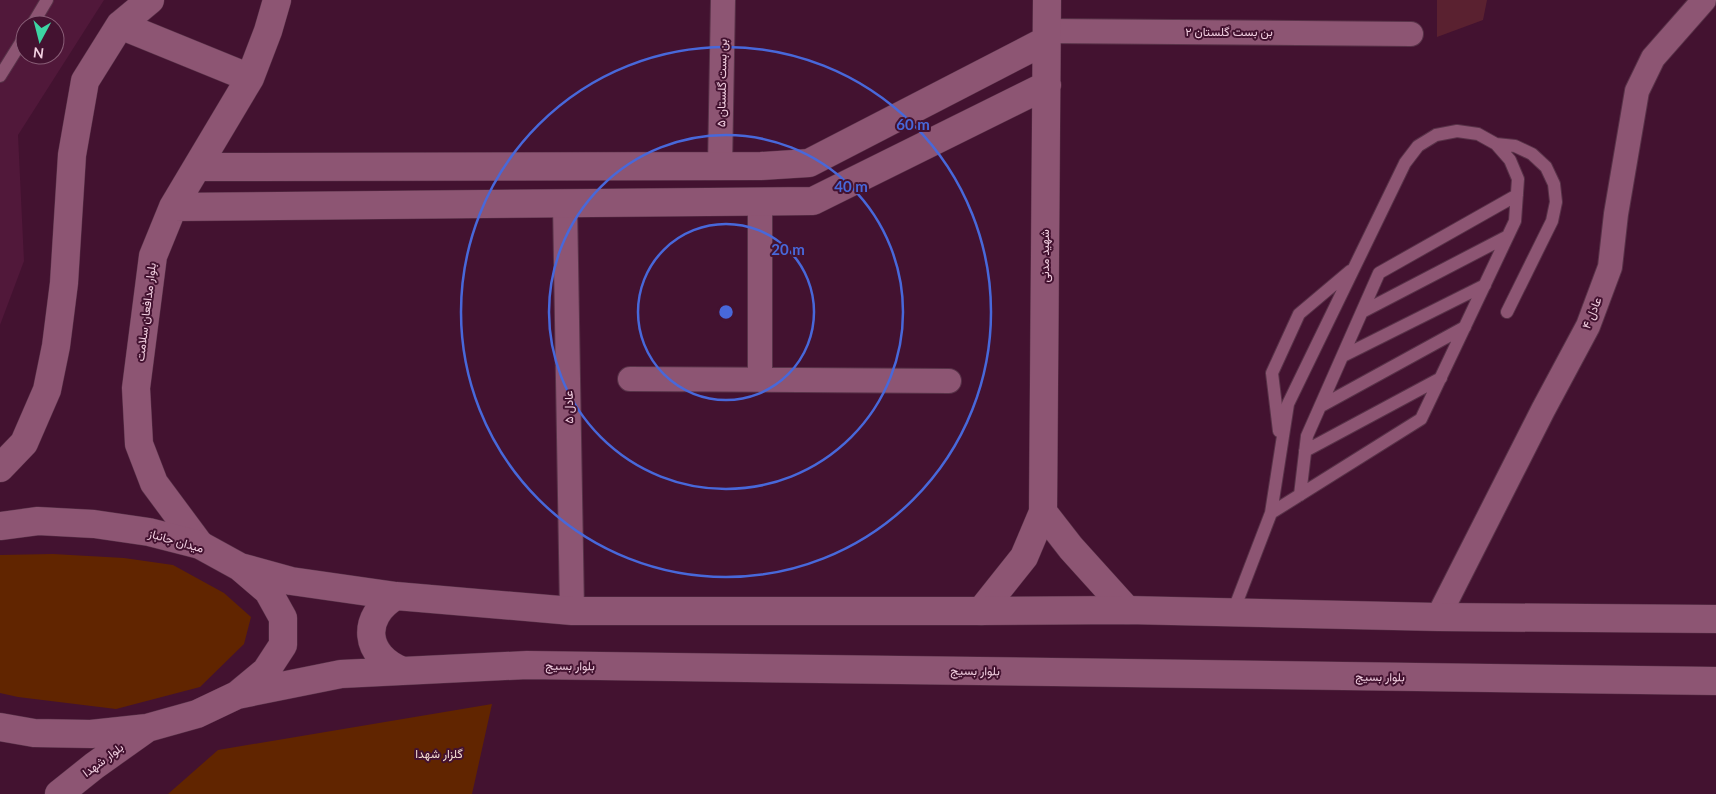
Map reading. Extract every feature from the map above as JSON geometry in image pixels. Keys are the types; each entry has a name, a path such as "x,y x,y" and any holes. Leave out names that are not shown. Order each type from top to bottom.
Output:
{"main road":[{"path":"0,468 24,442 47,390 56,346 64,283 72,155 85,81 120,25 150,0"},
{"name":"بلوار مدافعان سلامت","path":"200,545 154,483 139,444 136,388 153,256 173,207 250,78 268,31 276,0"},
{"name":"شهید مدنی","path":"981,611 1024,557 1043,512 1047,0"},
{"path":"120,25 250,78"},
{"path":"198,167 761,166 809,164 1047,36"},
{"path":"173,207 813,201 1047,85"},
{"path":"1043,512 1071,548 1127,610"},
{"name":"میدان جانباز","path":"0,526 38,521 94,524 149,532 200,545 240,567 268,591 283,618 283,645 266,671 237,696 197,714 147,728 91,734 34,733 0,727"},
{"path":"240,567 291,580 396,596 572,611 1127,610 1438,617 1716,619"},
{"path":"396,596 377,611 372,622 371,634 373,647 380,658 391,666 403,671"},
{"name":"بلوار بسیج","path":"237,696 342,674 527,665 1716,681"},
{"name":"بلوار شهدا","path":"59,794 147,728"}],"street":[{"name":"بن بست گلستان ۵","path":"720,166 723,0"},
{"name":"عادل ۴","path":"1438,617 1542,410 1588,326 1610,267 1616,214 1637,91 1653,58 1704,0"},
{"name":"بن بست گلستان ۲","path":"1047,36 1411,34"},
{"path":"760,201 760,380"},
{"name":"عادل ۵","path":"565,204 572,611"},
{"path":"630,379 949,381"}],"lane":[{"path":"38,15 47,0"},
{"path":"0,76 15,52"},
{"path":"1234,612 1271,513 1288,404 1405,162 1418,146 1436,135 1457,131 1478,134 1496,144 1510,160 1518,179 1515,221 1421,419 1271,513"},
{"path":"1496,144 1515,146 1532,154 1546,167 1554,184 1556,202 1552,221 1507,312"},
{"path":"1300,495 1307,436 1379,273 1517,195"},
{"path":"1362,312 1508,236"},
{"path":"1281,447 1272,374 1299,314 1353,268"},
{"path":"1343,356 1485,285"},
{"path":"1320,406 1466,326"},
{"path":"1305,451 1441,378"}],"shaded area":[{"path":"0,0 104,0 65,61 65,15 15,15 15,65 63,65 18,135 24,261 0,325"}],"green space":[{"path":"53,554 124,558 173,565 224,593 251,617 244,644 200,687 116,709 18,697 0,693 0,555"},
{"name":"گلزار شهدا","path":"492,704 472,794 168,794 218,750"}],"building":[{"path":"1437,0 1487,0 1483,20 1437,37"}]}
